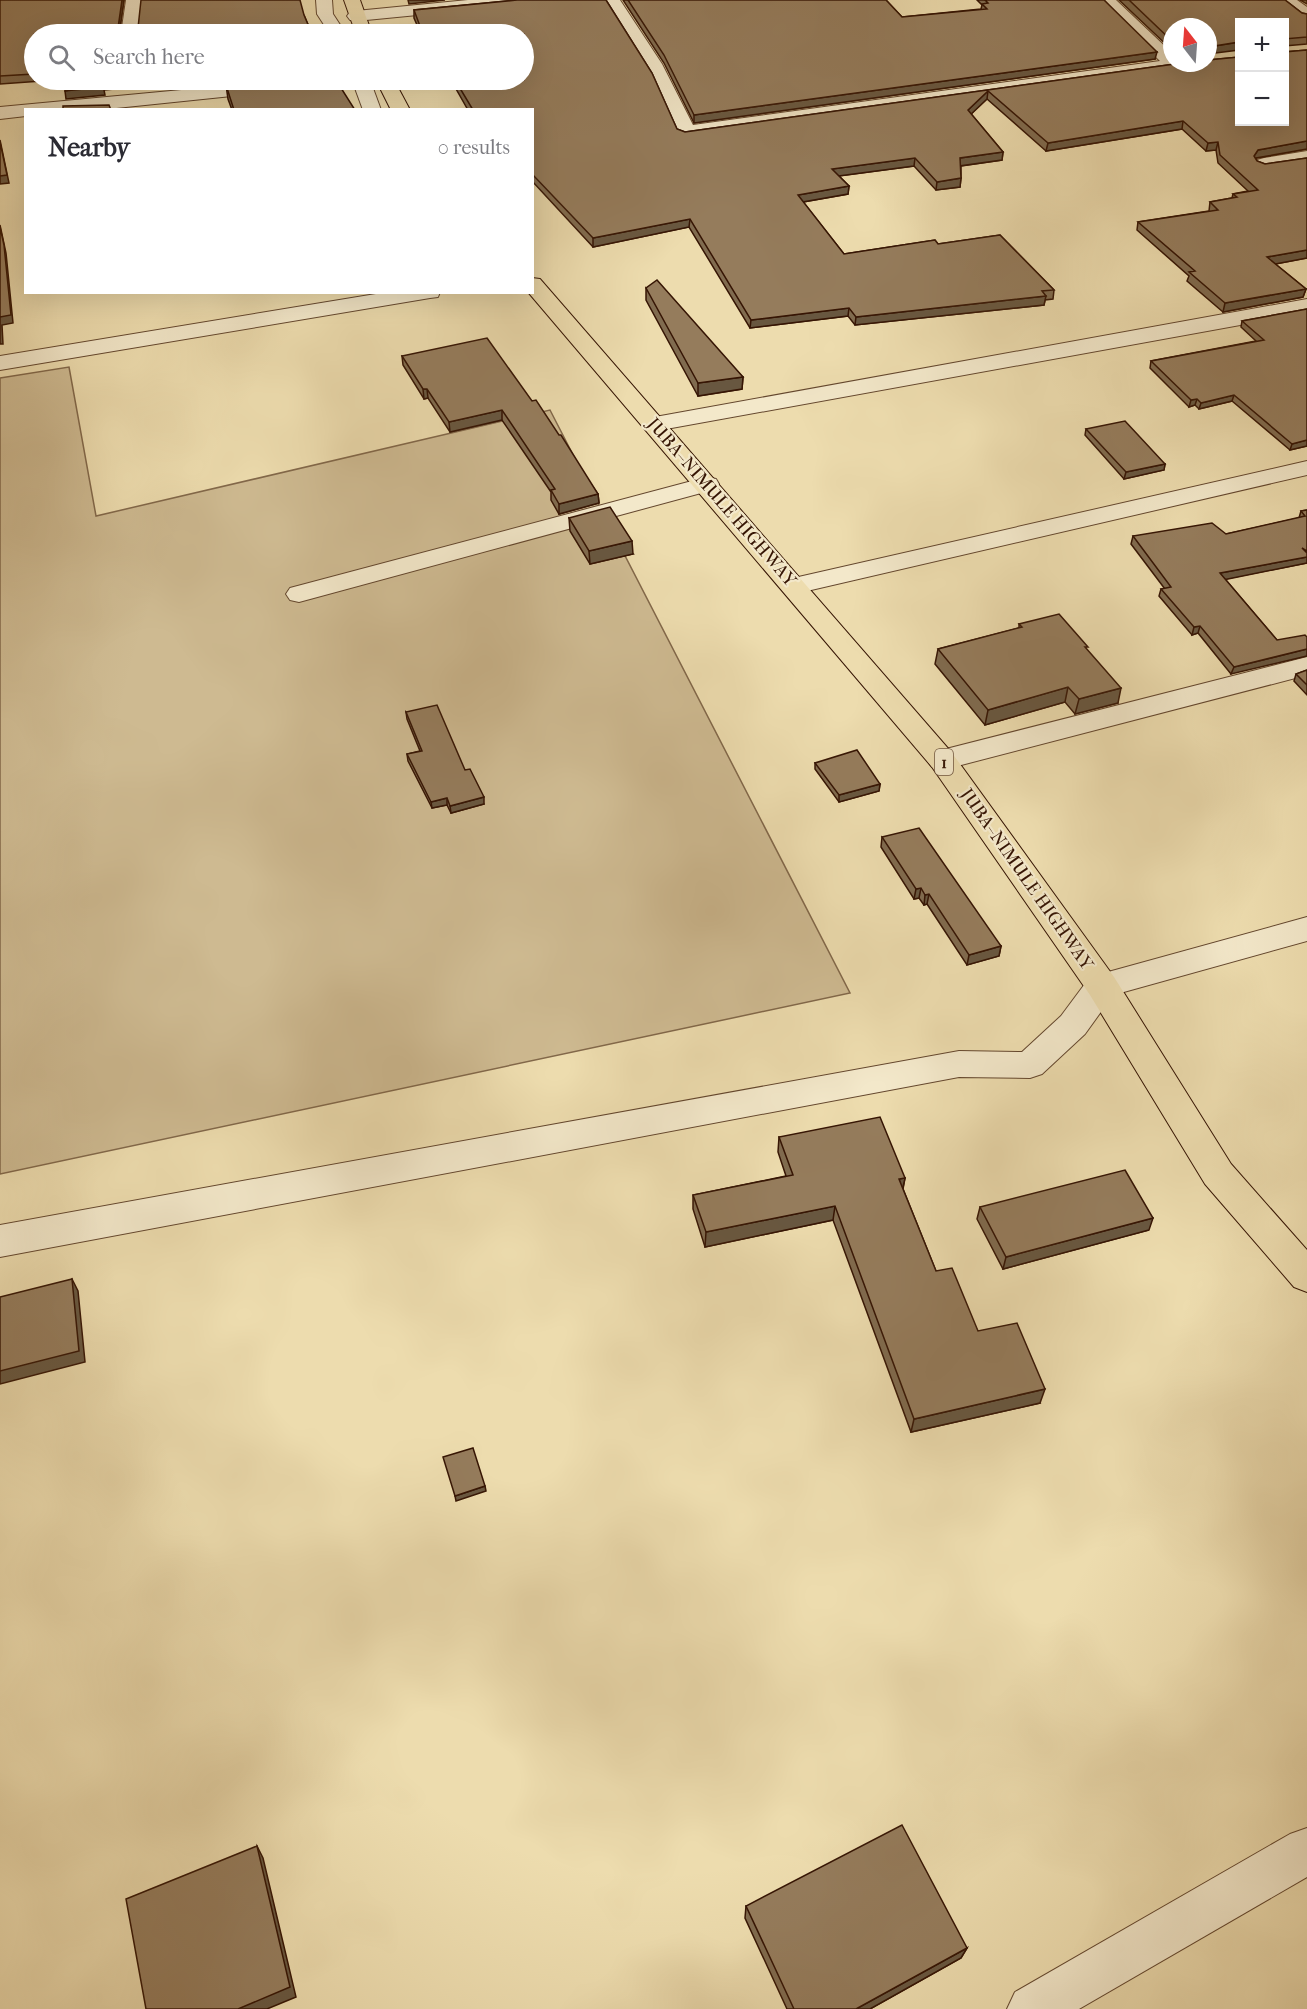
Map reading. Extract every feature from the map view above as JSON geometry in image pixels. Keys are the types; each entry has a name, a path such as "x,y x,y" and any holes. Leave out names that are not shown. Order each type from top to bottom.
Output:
{"main road":[{"path":"354,8 360,24"},
{"path":"390,90 400,108"},
{"name":"JUBA–NIMULE HIGHWAY","path":"534,286 707,484 855,661 942,760 1102,986 1218,1174 1307,1276"}],"street":[{"path":"131,24 134,0"},
{"path":"324,0 325,14 332,24"},
{"path":"354,8 520,0"},
{"path":"612,0 655,68 690,132 1163,66"},
{"path":"1106,0 1163,51"},
{"path":"1286,0 1307,15"},
{"path":"126,101 127,90"},
{"path":"56,108 237,90"},
{"path":"365,90 371,108"},
{"path":"0,113 24,110"},
{"path":"1264,164 1307,157"},
{"path":"0,363 418,294"},
{"path":"655,424 1307,306"},
{"path":"794,586 1307,468"},
{"path":"299,594 707,484"},
{"path":"942,760 1307,666"},
{"path":"0,1241 959,1064 1030,1065 1073,1025 1102,986 1307,929"},
{"path":"1032,2009 1307,1851"}],"shaded area":[{"path":"69,367 96,516 550,410 850,993 0,1174 0,378"}],"building":[{"path":"0,0 122,0 119,24 24,24 24,75 0,76"},
{"path":"141,0 300,0 308,24 138,24"},
{"path":"517,0 606,0 652,73 677,129 685,132 1163,66 1163,72 1217,72 1217,59 1235,57 1235,126 1289,126 1289,52 1307,50 1307,141 1258,150 1254,156 1257,161 1265,164 1307,158 1307,250 1267,257 1306,289 1225,303 1189,272 1195,271 1138,222 1218,210 1210,202 1237,197 1233,194 1258,190 1220,155 1218,142 1208,143 1183,121 1048,143 988,91 968,110 1003,152 960,158 961,178 937,182 915,158 832,169 849,186 798,195 844,254 935,240 938,244 1000,235 1054,290 1042,291 1046,296 856,317 849,308 751,320 690,219 593,238 534,176 534,108 472,108 461,90 534,90 534,24 419,24 414,10"},
{"path":"628,0 886,0 902,17 987,9 982,4 988,3 985,0 1104,0 1157,52 694,115 664,55"},
{"path":"1129,0 1285,0 1302,13 1307,14 1307,37 1289,39 1289,18 1235,18 1235,43 1217,46 1217,18 1163,18 1163,32"},
{"path":"228,90 342,90 354,108 233,108"},
{"path":"109,105 110,108 63,108 63,106"},
{"path":"0,142 7,175 0,176"},
{"path":"0,227 11,315 0,317"},
{"path":"657,280 743,377 698,383 646,288"},
{"path":"1307,309 1307,440 1292,444 1234,395 1201,403 1197,399 1191,400 1151,361 1264,340 1242,321"},
{"path":"487,338 532,401 536,400 561,435 598,494 559,504 551,490 555,489 502,410 449,422 427,389 423,389 402,356"},
{"path":"1125,421 1165,464 1126,472 1086,429"},
{"path":"610,507 632,541 589,551 569,518"},
{"path":"1307,510 1307,551 1302,548 1307,553 1307,557 1220,573 1277,640 1305,635 1307,649 1234,667 1200,626 1194,627 1161,589 1171,587 1133,536 1212,523 1226,534 1305,516 1301,511"},
{"path":"1059,614 1121,688 1079,699 1068,687 988,710 938,649 1022,627 1019,624"},
{"path":"1307,670 1307,685 1296,674"},
{"path":"437,705 465,770 470,769 484,797 450,806 447,798 431,802 407,754 422,751 406,712"},
{"path":"857,750 880,784 839,795 815,763"},
{"path":"919,828 1001,946 969,955 929,894 925,895 921,888 916,889 882,837"},
{"path":"880,1117 905,1178 899,1179 936,1271 952,1268 978,1331 1017,1323 1045,1389 914,1419 835,1206 706,1232 693,1195 793,1175 779,1137"},
{"path":"1125,1170 1153,1218 1006,1257 980,1207"},
{"path":"72,1279 79,1351 0,1371 0,1297"},
{"path":"473,1448 485,1486 455,1496 443,1457"},
{"path":"902,1825 967,1948 856,2009 794,2009 746,1906"},
{"path":"257,1846 290,1987 238,2009 146,2009 126,1899"}]}
